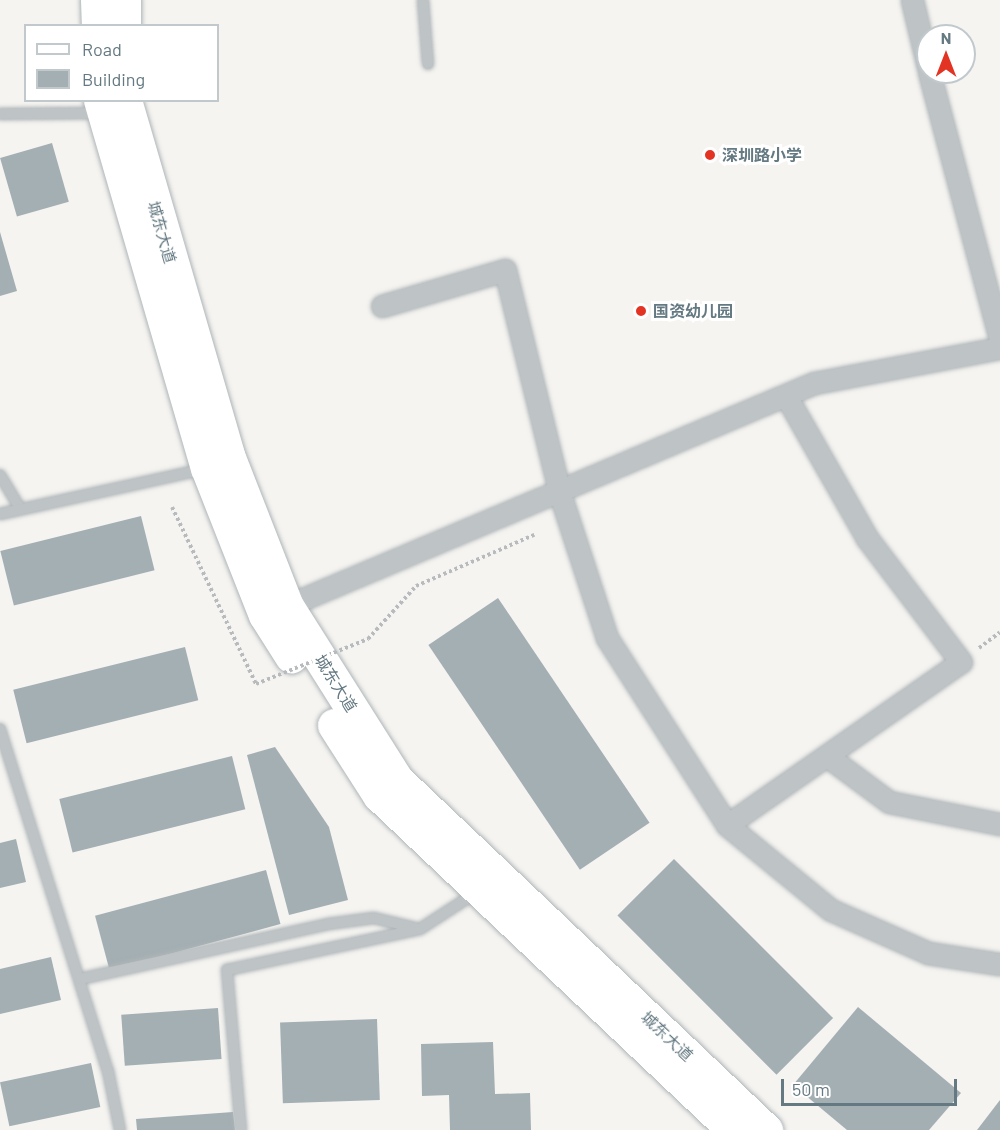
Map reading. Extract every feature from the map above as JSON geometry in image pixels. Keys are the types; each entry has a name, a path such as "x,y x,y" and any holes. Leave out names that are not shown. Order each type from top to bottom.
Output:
{"main road":[{"path":"97,0 98,24"},
{"path":"124,0 124,24"},
{"name":"城东大道","path":"109,105 207,468 276,610 379,795 733,1130"},
{"name":"城东大道","path":"109,105 228,455 276,610 397,780 766,1130"}],"street":[{"path":"912,0 918,24"},
{"path":"932,84 1000,339"},
{"path":"382,306 505,270 560,494 607,638 727,825 831,910 928,953 1000,964"},
{"path":"276,610 560,494 814,384 1000,348"},
{"path":"727,825 961,662 867,538 786,396"},
{"path":"828,756 889,802 1000,824"}],"lane":[{"path":"423,0 428,64"},
{"path":"0,114 109,105"},
{"path":"0,514 207,468"},
{"path":"0,475 20,508"},
{"path":"0,729 80,979 120,1130"},
{"path":"241,1130 227,970 420,929 479,890"},
{"path":"80,979 328,924 374,918 420,929"}],"path":[{"path":"172,507 256,684 368,639 416,586 534,535"},
{"path":"961,662 1000,632"}],"building":[{"path":"52,143 69,202 17,217 0,158"},
{"path":"0,232 17,291 0,296"},
{"path":"141,516 155,570 14,605 0,551"},
{"path":"498,598 650,823 580,870 428,645"},
{"path":"185,647 198,700 27,743 13,690"},
{"path":"275,747 329,827 348,900 289,915 247,755"},
{"path":"232,756 245,809 73,852 59,799"},
{"path":"16,839 26,882 0,888 0,843"},
{"path":"674,859 833,1018 777,1075 617,916"},
{"path":"266,870 280,924 110,970 95,916"},
{"path":"51,957 61,1000 0,1014 0,969"},
{"path":"858,1007 961,1093 929,1130 847,1130 793,1085"},
{"path":"218,1008 222,1059 125,1066 121,1015"},
{"path":"377,1019 380,1100 283,1103 280,1022"},
{"path":"493,1042 495,1094 530,1093 531,1130 450,1130 449,1095 422,1096 421,1044"},
{"path":"91,1063 100,1107 9,1126 0,1082"},
{"path":"1000,1100 1000,1130 977,1130"},
{"path":"233,1112 235,1130 137,1130 136,1119"}],"place":[{"name":"深圳路小学","path":"710,155"},
{"name":"国资幼儿园","path":"641,311"}]}
